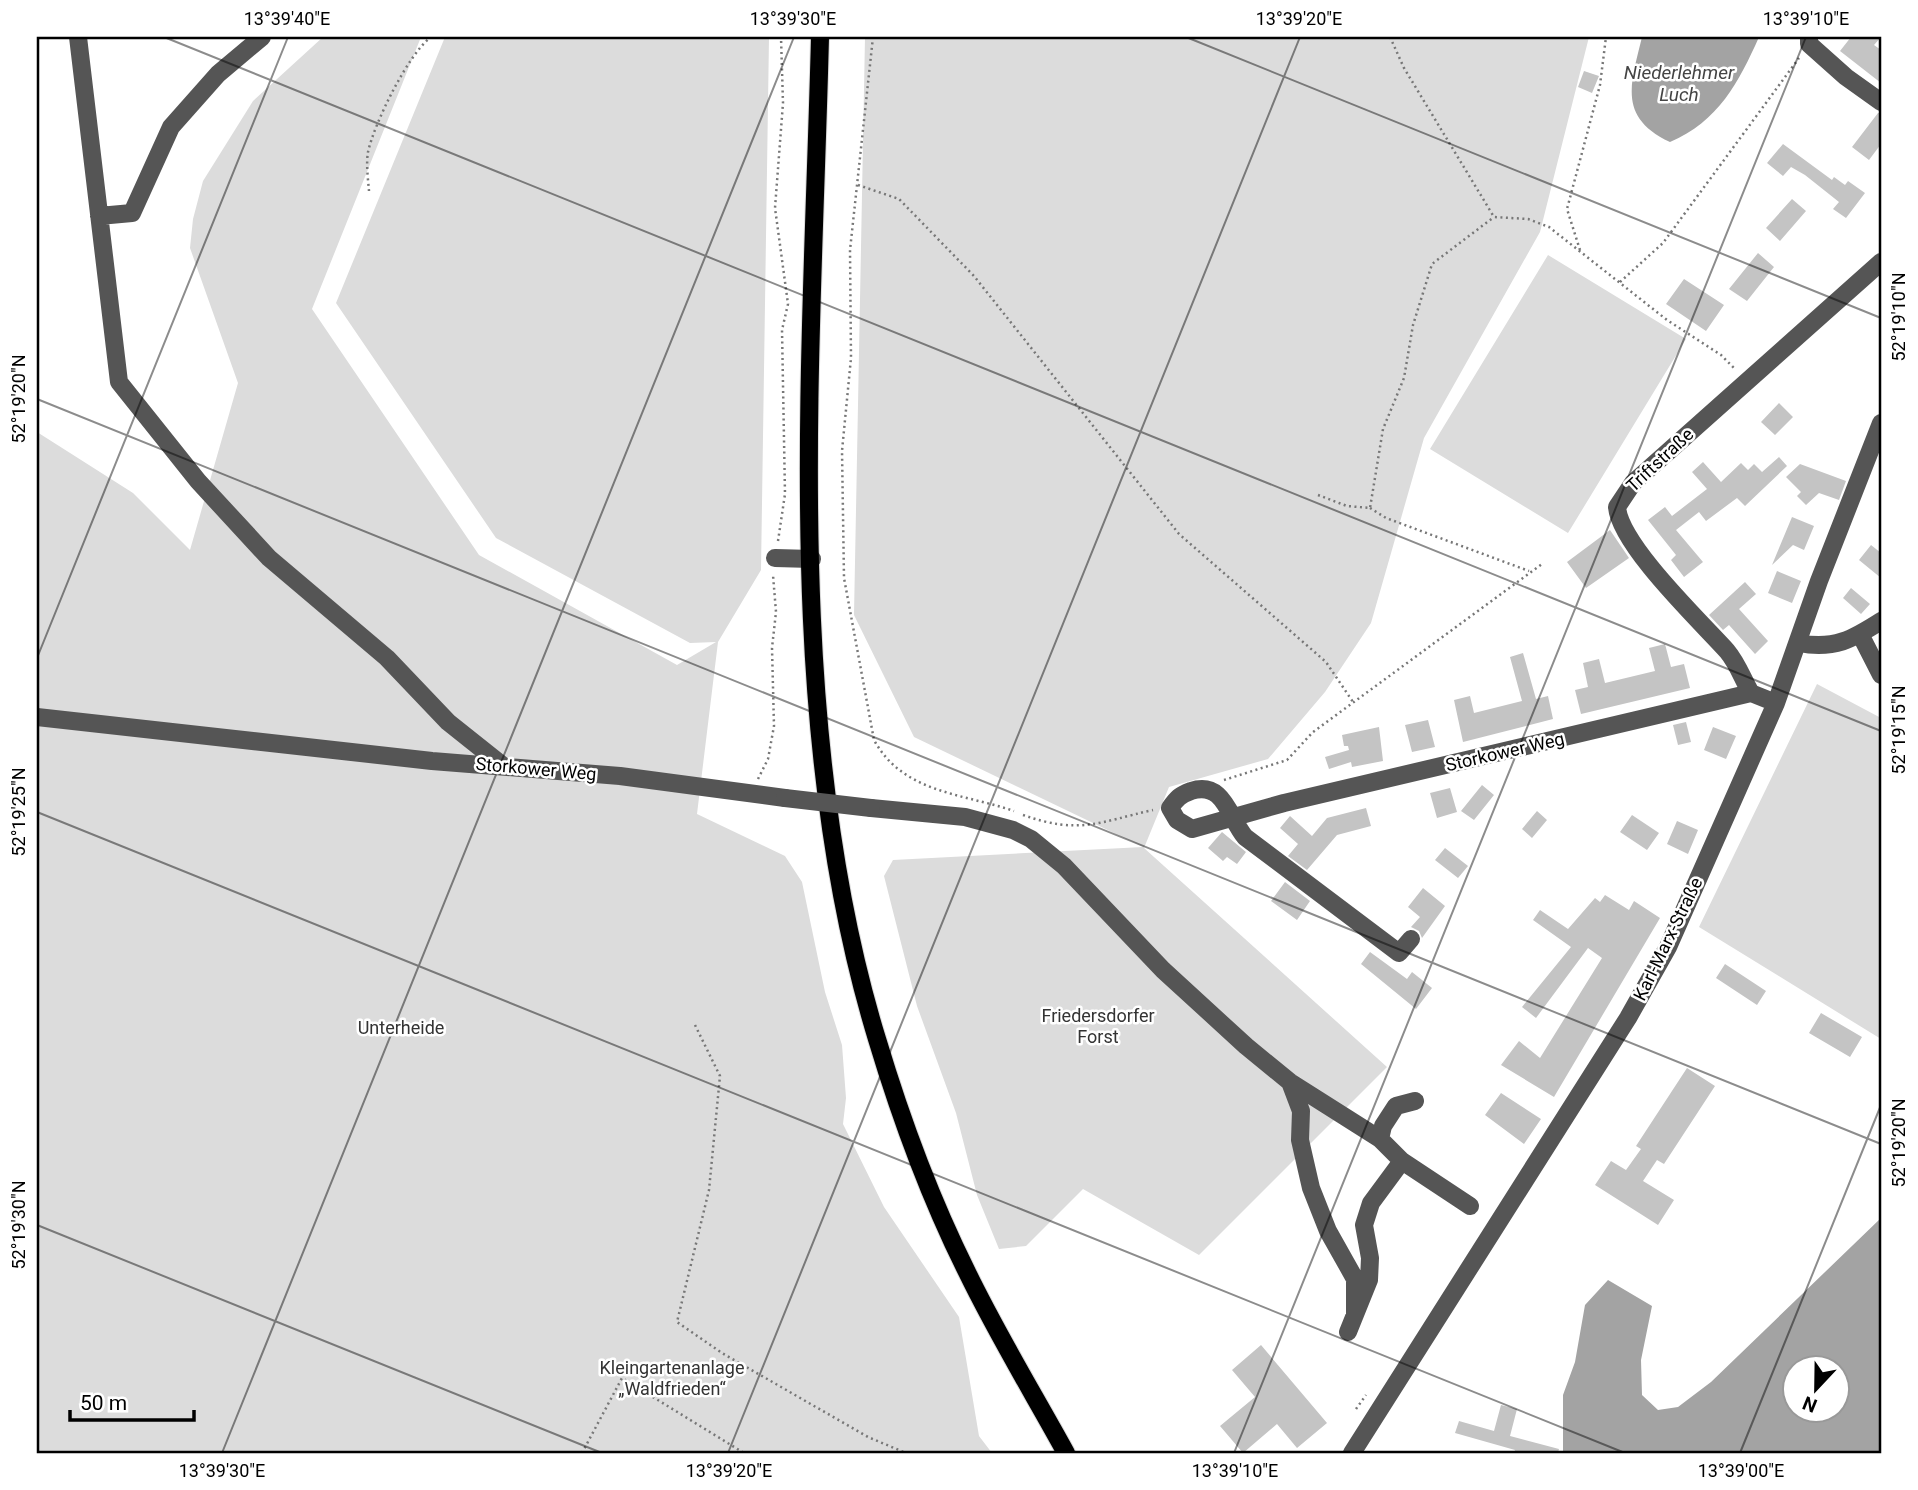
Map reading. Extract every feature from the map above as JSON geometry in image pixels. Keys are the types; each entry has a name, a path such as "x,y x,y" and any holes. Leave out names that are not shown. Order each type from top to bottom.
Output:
{"main road":[{"path":"820,37 812,559 818,705 830,822 847,921 876,1038 943,1221 994,1324 1066,1453"}],"street":[{"path":"78,37 119,382 198,481 269,558 387,658 448,722 502,765"},
{"path":"99,216 132,213 171,127 218,74 261,37"},
{"path":"1809,41 1881,102"},
{"name":"Triftstraße","path":"1751,693 1728,652 1657,573 1623,527 1617,507 1633,483 1881,262"},
{"name":"Karl-Marx-Straße","path":"1352,1453 1650,981 1776,703 1819,581 1881,423"},
{"path":"775,558 812,559"},
{"path":"1799,643 1835,646 1881,621"},
{"path":"1860,634 1881,675"},
{"path":"1751,693 1776,703"},
{"name":"Storkower Weg","path":"1213,790 1198,789 1178,796 1170,808 1177,820 1192,829 1751,693"},
{"name":"Storkower Weg","path":"37,717 432,761 620,776 750,794 965,817 1013,830 1031,839 1064,866 1210,1015 1290,1082 1380,1139 1402,1161 1470,1206"},
{"path":"1213,790 1224,799 1245,837 1399,953 1411,939"},
{"path":"1290,1082 1301,1111 1300,1140 1311,1188 1328,1231 1354,1279 1355,1315"},
{"path":"1380,1139 1383,1126 1396,1106 1415,1101"},
{"path":"1348,1332 1369,1280 1370,1258 1364,1225 1371,1203 1402,1161"}],"path":[{"path":"369,191 368,153 382,113 408,62 430,37"},
{"path":"750,794 768,759 774,726 775,558 785,494 782,330 788,304 775,208 783,103 781,37"},
{"path":"873,37 850,250 851,358 842,451 844,578 874,740 882,755 900,774 927,787 982,800 1052,823 1089,826 1150,810"},
{"path":"1390,37 1404,68 1494,217"},
{"path":"1580,251 1567,209 1600,85 1606,37"},
{"path":"1620,282 1663,243 1809,41"},
{"path":"858,185 899,199 974,275 1179,534 1326,662 1353,702"},
{"path":"1370,508 1383,429 1404,378 1413,325 1432,264 1494,217 1528,219 1549,227 1667,320 1721,355 1747,381"},
{"path":"1318,495 1348,506 1370,508 1386,518 1531,572"},
{"path":"1213,790 1223,780 1287,760 1313,732 1542,564"},
{"path":"695,1025 720,1076 709,1190 677,1322 722,1353 868,1437 906,1453"},
{"path":"582,1453 622,1378 744,1453"},
{"path":"1356,1409 1366,1395"}],"green space":[{"name":"Unterheide","path":"323,37 421,37 312,309 479,555 677,665 716,642 690,643 496,538 336,303 445,37 769,37 761,570 718,642 697,814 785,856 802,882 825,992 842,1045 846,1098 843,1124 884,1207 959,1317 979,1436 992,1453 37,1453 37,432 133,493 190,550 238,383 190,248 193,219 203,181 253,101"},
{"name":"Friedersdorfer Forst","path":"865,37 1589,37 1540,232 1424,438 1371,623 1325,692 1268,759 1169,787 1144,848 1387,1067 1199,1255 1083,1189 1026,1246 999,1249 977,1195 956,1113 917,1006 884,876 893,860 1143,847 914,737 854,615"},
{"path":"1548,255 1686,339 1568,533 1430,449"},
{"path":"1817,684 1881,718 1881,1039 1699,927"}],"water":[{"name":"Niederlehmer Luch","path":"1642,37 1759,37 1735,85 1714,112 1687,134 1670,142 1642,122 1635,110 1632,84"},
{"path":"1881,1218 1881,1453 1563,1453 1563,1395 1575,1362 1585,1305 1608,1280 1652,1306 1641,1360 1642,1395 1658,1410 1678,1407 1711,1382"}],"building":[{"path":"1851,37 1881,37 1874,45 1881,50 1881,83 1840,51"},
{"path":"1584,71 1599,76 1592,93 1578,87"},
{"path":"1878,113 1881,113 1881,144 1869,160 1852,147"},
{"path":"1783,144 1832,180 1834,177 1845,185 1848,181 1865,193 1846,218 1833,209 1839,202 1805,175 1791,167 1783,176 1767,163"},
{"path":"1792,199 1806,211 1780,241 1766,228"},
{"path":"1758,253 1774,267 1747,301 1729,289"},
{"path":"1684,279 1724,305 1706,331 1666,304"},
{"path":"1779,403 1793,417 1775,435 1761,422"},
{"path":"1779,457 1787,466 1745,506 1737,498 1706,521 1699,512 1676,530 1703,562 1684,577 1671,560 1676,555 1648,520 1665,507 1672,516 1707,489 1692,472 1703,462 1721,482 1741,463 1748,470 1754,464 1762,472"},
{"path":"1800,464 1846,481 1839,500 1819,493 1806,505 1797,496 1801,492 1786,477"},
{"path":"1792,517 1814,526 1804,550 1793,545 1772,565"},
{"path":"1610,530 1629,558 1586,588 1567,562"},
{"path":"1871,545 1881,553 1881,578 1859,560"},
{"path":"1777,571 1801,581 1792,603 1768,593"},
{"path":"1745,582 1756,594 1739,609 1768,641 1755,654 1729,625 1723,630 1709,615"},
{"path":"1851,588 1870,604 1861,614 1843,598"},
{"path":"1665,644 1671,667 1684,664 1690,688 1581,714 1575,690 1588,687 1583,663 1599,659 1605,683 1655,671 1649,648"},
{"path":"1523,653 1536,699 1548,696 1553,719 1463,742 1454,700 1470,696 1474,713 1522,701 1510,657"},
{"path":"1428,720 1435,747 1412,752 1405,725"},
{"path":"1686,722 1691,742 1678,745 1673,725"},
{"path":"1379,727 1383,761 1352,767 1351,762 1329,769 1325,757 1349,750 1348,746 1344,746 1342,735"},
{"path":"1713,727 1736,736 1726,759 1704,750"},
{"path":"1482,785 1494,795 1474,820 1461,811"},
{"path":"1450,788 1457,812 1437,818 1430,793"},
{"path":"1366,808 1371,826 1337,835 1307,870 1288,856 1298,844 1280,828 1290,816 1312,836 1327,818"},
{"path":"1537,811 1547,820 1532,838 1522,829"},
{"path":"1632,815 1659,833 1647,850 1620,832"},
{"path":"1677,821 1698,830 1688,854 1667,844"},
{"path":"1222,832 1246,852 1237,864 1227,857 1223,861 1208,848"},
{"path":"1445,848 1468,866 1458,878 1435,860"},
{"path":"1285,882 1310,901 1297,920 1271,901"},
{"path":"1423,888 1445,906 1422,938 1419,931 1411,927 1420,917 1408,907"},
{"path":"1605,895 1629,910 1634,901 1660,918 1554,1097 1501,1065 1519,1041 1540,1058 1602,958 1588,948 1536,1018 1522,1007 1571,947 1533,920 1540,910 1568,929 1595,898 1600,902"},
{"path":"1370,952 1407,979 1412,972 1432,988 1416,1009 1361,964"},
{"path":"1725,964 1766,991 1757,1005 1716,978"},
{"path":"1821,1013 1862,1037 1850,1057 1809,1033"},
{"path":"1687,1068 1715,1086 1664,1164 1657,1160 1643,1181 1674,1200 1658,1225 1595,1185 1611,1161 1626,1170 1641,1149 1636,1146"},
{"path":"1501,1093 1541,1119 1524,1144 1485,1115"},
{"path":"1261,1345 1327,1423 1297,1448 1277,1424 1243,1453 1220,1426 1255,1397 1232,1370"},
{"path":"1501,1405 1517,1409 1510,1436 1559,1449 1558,1453 1514,1453 1515,1450 1455,1433 1459,1421 1494,1431"}],"park label":[{"name":"Kleingartenanlage „Waldfrieden“","path":"672,1378"}]}
